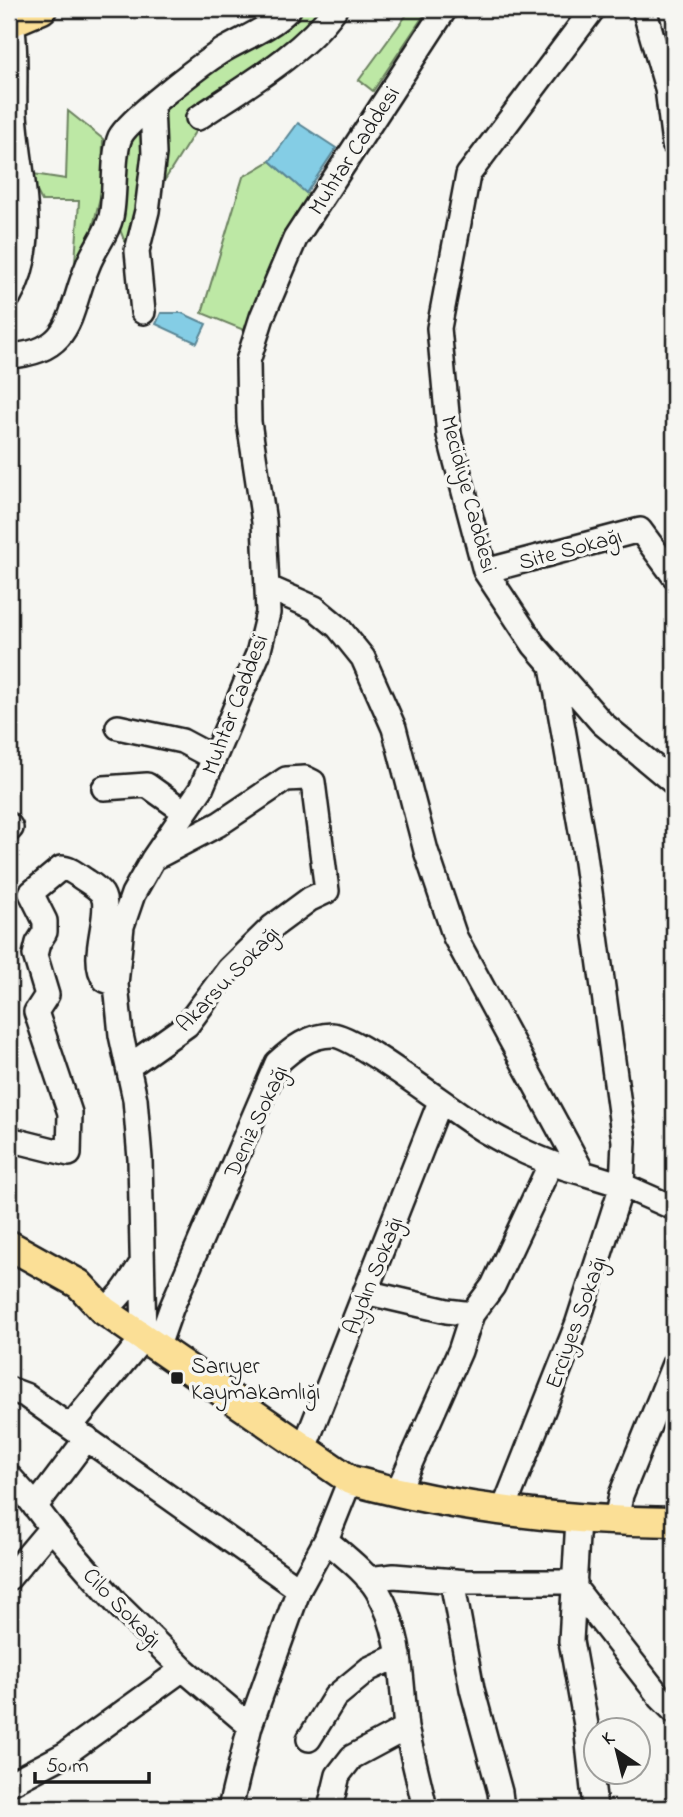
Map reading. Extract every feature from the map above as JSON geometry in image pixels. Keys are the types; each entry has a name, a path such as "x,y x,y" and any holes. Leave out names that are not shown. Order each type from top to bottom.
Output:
{"main road":[{"path":"10,23 42,9"},
{"path":"9,1245 79,1284 103,1310 349,1480 397,1493 503,1511 616,1521 674,1522"},
{"path":"9,1260 69,1300 103,1310"}],"street":[{"path":"9,356 45,348 57,340 69,324 88,265 111,218 120,137 137,117 219,53 280,19 289,9"},
{"path":"198,117 271,69 323,26 335,9"},
{"name":"Muhtar Caddesi","path":"151,1342 142,1263 140,1159 135,1099 121,1035 116,984 122,926 133,894 153,859 201,789 258,654 268,614 264,522 249,422 248,361 262,317 295,239 445,9"},
{"name":"Mecidiye Caddesi","path":"593,9 468,175 439,328 449,435 485,571 534,645 602,723 674,783"},
{"path":"645,9 667,88 674,144"},
{"path":"9,297 16,285 28,231 11,76 15,42 10,23"},
{"path":"143,312 137,251 147,211 154,154 152,105"},
{"name":"Site Sokağı","path":"485,571 640,530 674,576"},
{"path":"267,587 315,608 338,627 363,658 394,728 426,851 455,937 583,1174"},
{"name":"Erciyes Sokağı","path":"503,1511 577,1325 622,1185 622,1128 584,848 552,666"},
{"path":"118,727 182,741 214,758"},
{"name":"Akarsu Sokağı","path":"128,1066 187,1025 229,969 272,927 310,899 327,891 313,782 305,778 286,779 219,824 153,859"},
{"path":"104,788 147,785 185,812"},
{"path":"9,825 9,830"},
{"path":"9,1139 69,1154 70,1114 36,1012 47,995 35,955 45,927 31,893 61,868 69,869 101,893 104,904 100,971 105,980 116,984"},
{"name":"Deniz Sokağı","path":"151,1342 171,1308 277,1063 294,1047 313,1039 334,1034 369,1052 485,1131 550,1165 622,1185"},
{"name":"Aydın Sokağı","path":"304,1448 440,1102"},
{"path":"397,1493 460,1351 472,1314 493,1286 550,1165"},
{"path":"622,1185 674,1208"},
{"path":"103,1310 122,1295 142,1263"},
{"path":"365,1292 472,1314"},
{"path":"35,1507 79,1432 151,1342"},
{"path":"616,1521 621,1495 674,1364"},
{"path":"9,1389 25,1395 79,1432 299,1589"},
{"name":"Cilo Sokağı","path":"9,1476 119,1606 183,1669 250,1726"},
{"path":"230,1808 250,1726 299,1589 326,1540 349,1480"},
{"path":"578,1518 571,1641 586,1725 595,1808"},
{"path":"9,1578 51,1528"},
{"path":"326,1540 377,1590 392,1622 400,1655 406,1728 425,1808"},
{"path":"368,1579 394,1576 452,1581 575,1585 669,1700"},
{"path":"452,1581 472,1689 502,1808"},
{"path":"309,1739 335,1697 369,1669 400,1655"},
{"path":"9,1784 64,1755 183,1669"},
{"path":"330,1808 338,1774 352,1757 406,1728"}],"green space":[{"path":"294,9 333,9 198,127 151,202 142,286 119,227 125,147 154,109"},
{"path":"411,9 428,9 373,91 359,80"},
{"path":"68,111 103,139 102,189 84,264 75,263 79,201 42,201 27,173 66,179"},
{"path":"270,161 311,197 251,333 202,313 243,177"}],"water":[{"path":"298,123 336,148 306,193 270,161"},
{"path":"161,313 182,313 206,324 197,343 156,324"}],"place":[{"name":"Sarıyer Kaymakamlığı","path":"177,1378"}]}
